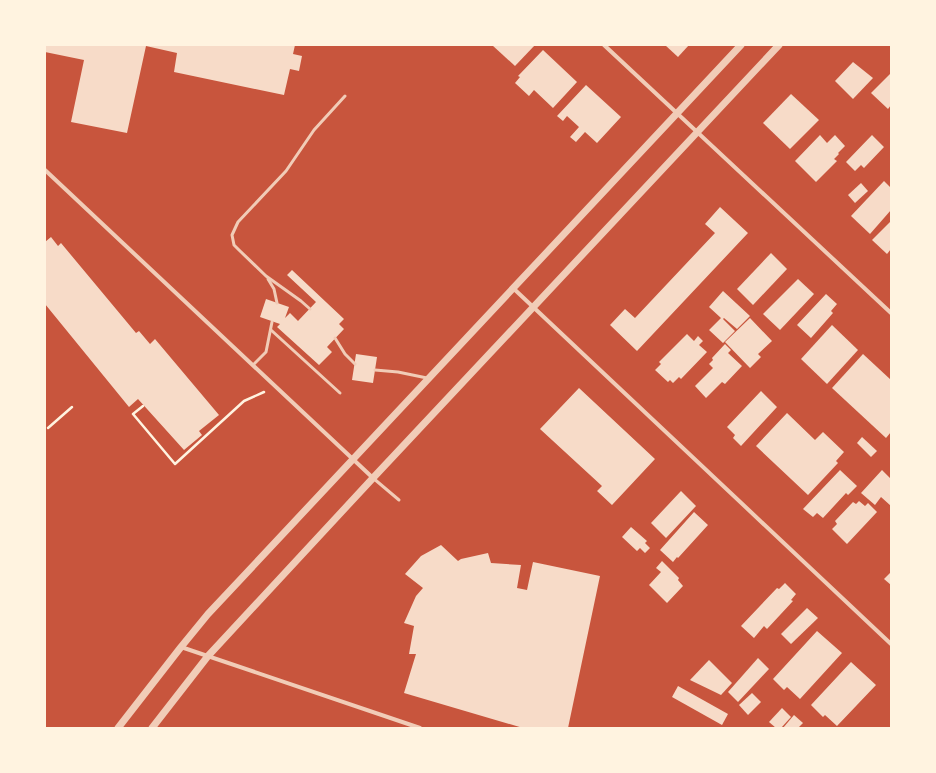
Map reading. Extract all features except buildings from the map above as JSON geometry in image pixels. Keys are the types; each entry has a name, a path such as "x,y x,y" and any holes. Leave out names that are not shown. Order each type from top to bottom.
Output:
{"street":[{"path":"604,45 891,313"},
{"path":"118,728 208,614 741,45"},
{"path":"152,728 208,656 779,45"},
{"path":"45,170 373,478"},
{"path":"513,288 891,644"},
{"path":"181,647 420,728"}],"lane":[{"path":"310,309 266,276 234,245 232,235 238,222 286,171 314,130 344,96"},
{"path":"266,276 274,289 277,303"},
{"path":"253,365 266,352 272,322"},
{"path":"271,330 340,393"},
{"path":"335,338 344,354 355,364"},
{"path":"375,370 398,372 429,379"},
{"path":"373,478 399,500"}],"path":[{"path":"143,406 133,414 175,464 244,401 276,387"},
{"path":"48,428 72,407"}]}
